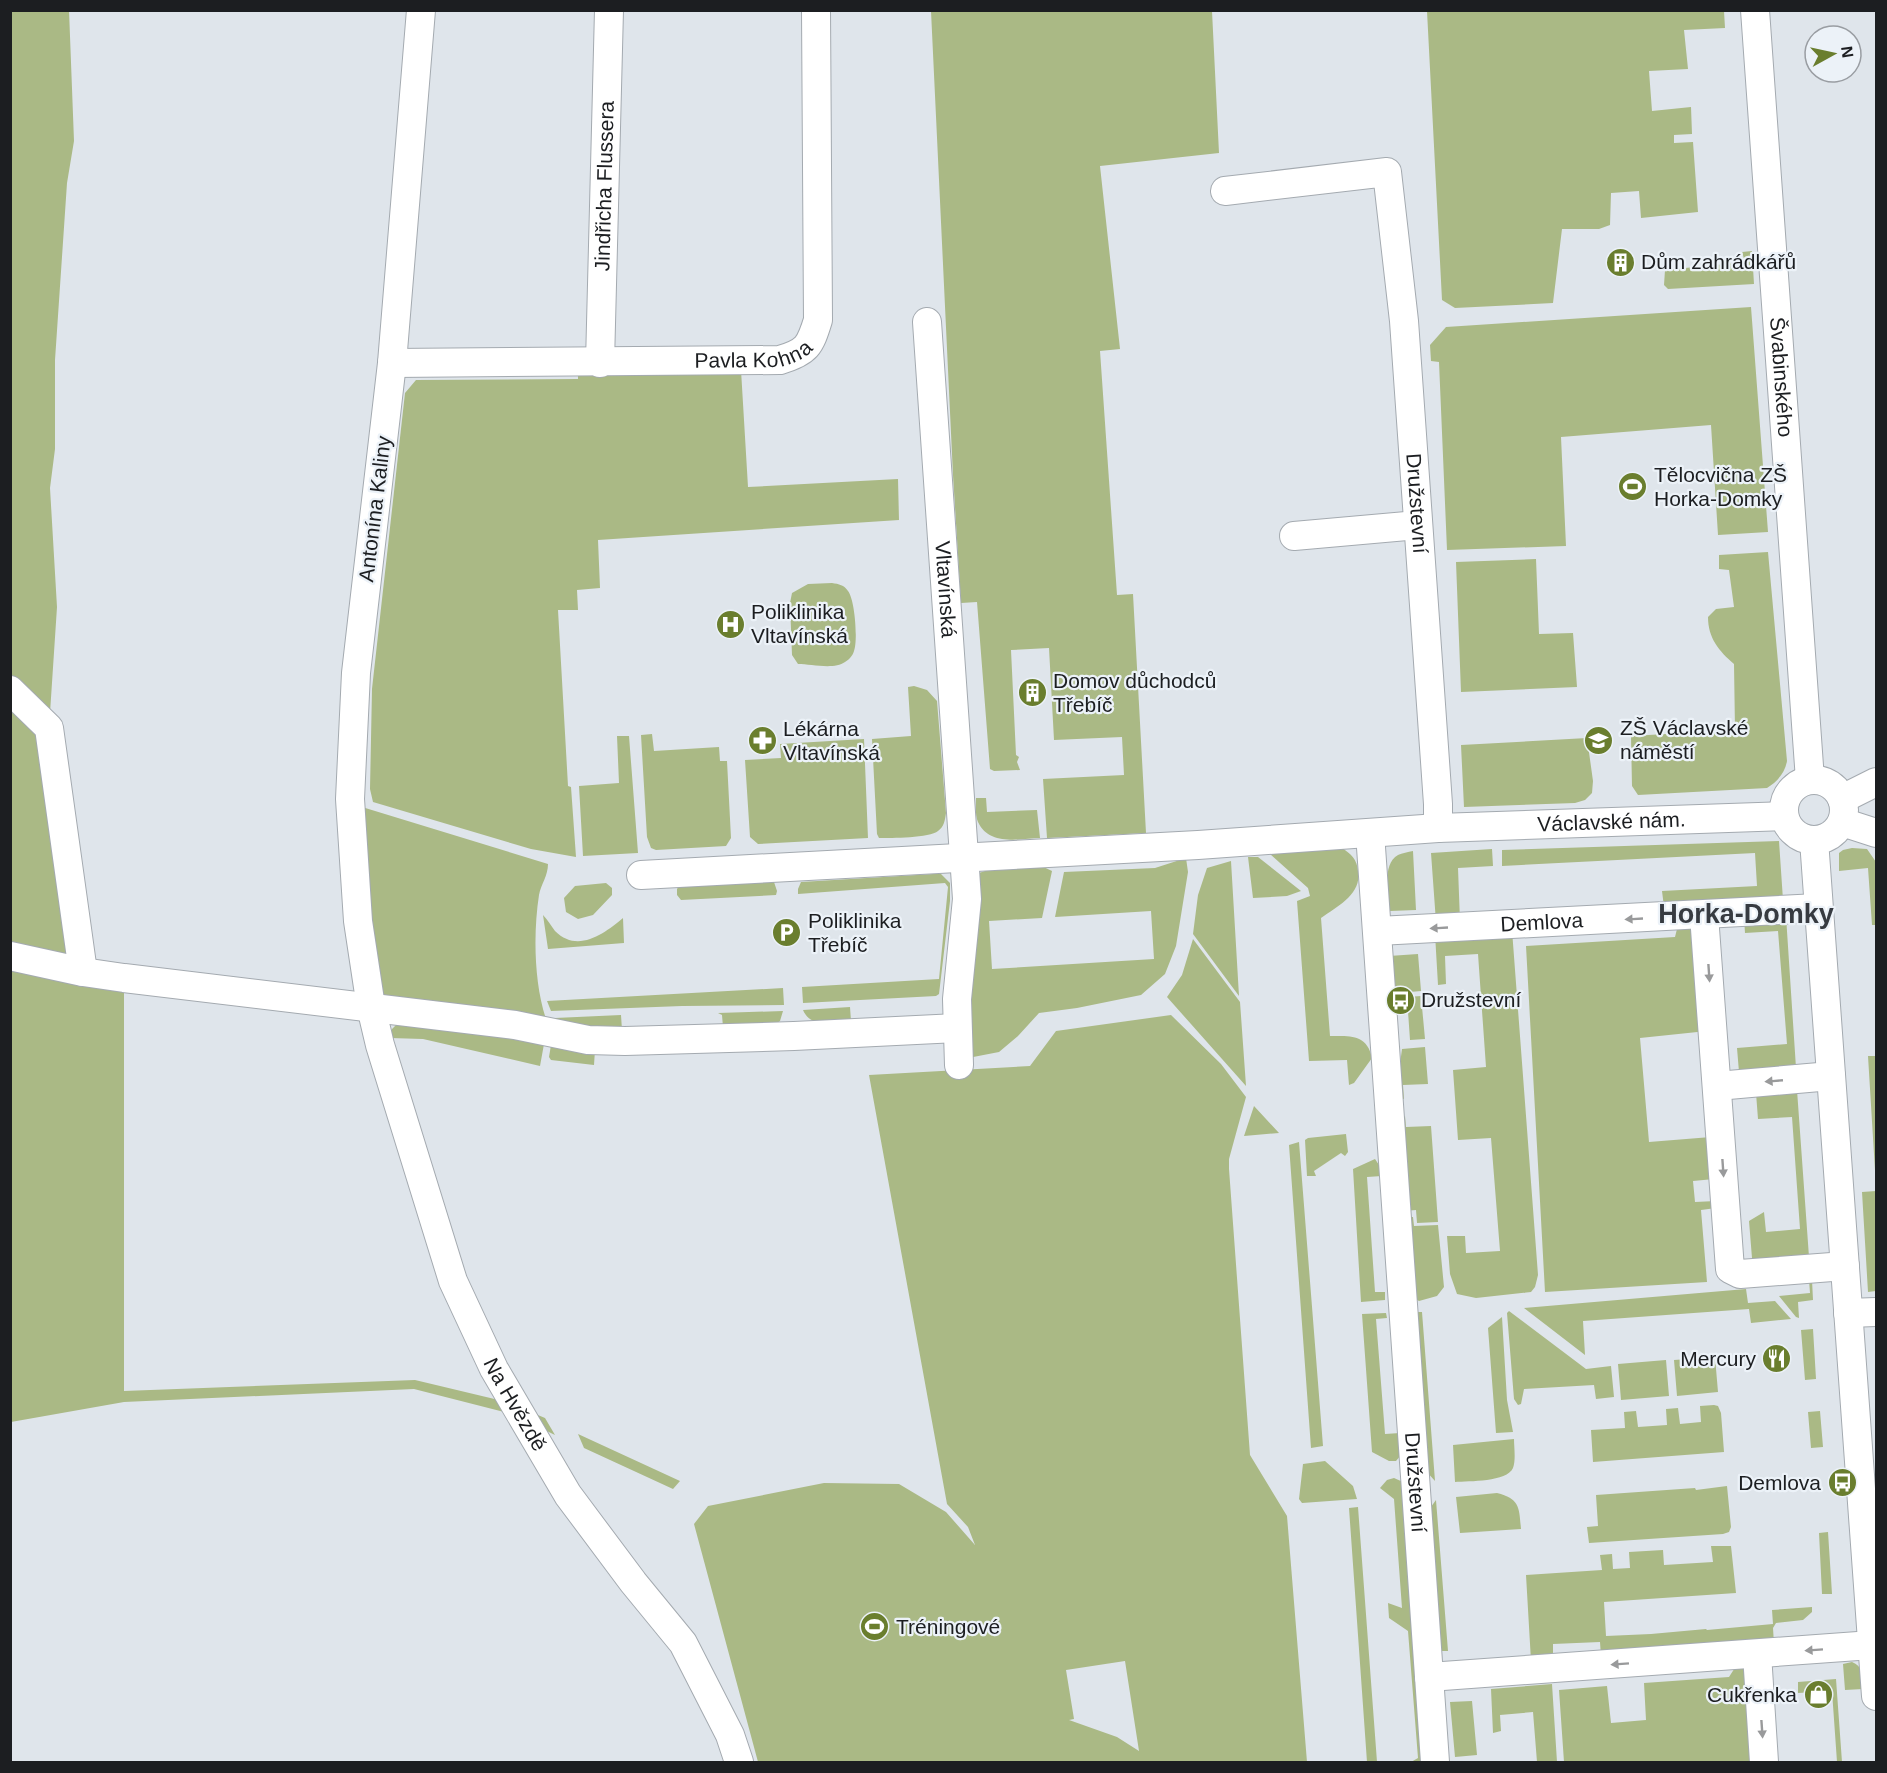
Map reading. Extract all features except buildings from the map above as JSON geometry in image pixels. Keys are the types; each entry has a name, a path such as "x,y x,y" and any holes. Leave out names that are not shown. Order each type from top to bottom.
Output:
{"street":[{"name":"Antonína Kaliny","path":"371,1007 358,921 350,800 356,673 392,363 422,10"},
{"name":"Jindřicha Flussera","path":"600,363 609,10"},
{"name":"Pavla Kohna","path":"392,363 780,360 799,354 812,342 818,320 816,10"},
{"name":"Švabinského","path":"1755,10 1810,780"},
{"name":"Družstevní","path":"1225,191 1387,172 1404,321 1438,828"},
{"name":"Vltavínská","path":"927,322 967,899 957,999 959,1065"},
{"path":"1294,536 1418,525"},
{"path":"10,690 49,728 83,972"},
{"path":"1810,780 1824,781 1837,789 1842,810 1836,831 1829,836 1814,840 1798,836 1792,831 1784,816 1788,793 1800,782 1810,780"},
{"path":"1842,810 1876,782"},
{"path":"1842,810 1876,833"},
{"name":"Václavské nám.","path":"1438,828 1784,816"},
{"path":"641,874 1438,828"},
{"name":"Družstevní","path":"1370,833 1435,1762"},
{"path":"1814,840 1848,1313 1873,1603 1872,1646 1876,1696"},
{"name":"Demlova","path":"1378,931 1818,908"},
{"path":"1704,915 1730,1269 1740,1274 1845,1266"},
{"path":"10,956 83,972 514,1025 588,1040 794,1036 957,1028"},
{"name":"Na Hvězdě","path":"371,1007 380,1045 453,1281 494,1369 568,1495 633,1582 683,1643 730,1735 740,1762"},
{"path":"1717,1086 1831,1076"},
{"path":"1848,1313 1876,1312"},
{"path":"1429,1677 1872,1646"},
{"path":"1757,1654 1764,1762"}],"green space":[{"path":"69,10 74,141 67,183 55,360 55,449 50,488 57,607 49,728 83,972 124,978 124,1391 415,1380 507,1402 545,1418 555,1435 512,1414 414,1389 124,1402 11,1422 10,11"},
{"path":"931,11 1212,11 1219,153 1100,166 1120,349 1100,351 1117,595 1133,594 1146,833 1047,838 1043,779 1124,775 1122,737 1054,740 1049,648 1011,650 1016,755 1019,757 1017,762 1020,770 994,771 990,769 977,602 961,603"},
{"path":"1427,11 1724,11 1725,28 1684,30 1688,69 1649,71 1652,111 1691,107 1692,134 1674,135 1674,143 1693,142 1698,212 1641,218 1639,191 1611,193 1610,225 1599,229 1562,229 1553,303 1455,308 1442,300"},
{"path":"1752,251 1754,284 1668,289 1664,285 1665,270 1745,262 1742,252"},
{"path":"1751,307 1768,532 1718,535 1711,425 1561,437 1566,546 1447,550 1439,362 1431,361 1430,345 1446,327"},
{"path":"741,370 748,487 898,479 899,520 598,540 600,588 577,590 578,610 558,610 568,786 571,787 576,857 531,849 373,802 370,789 372,689 405,393 416,380 578,379 578,372"},
{"path":"1768,552 1787,761 1782,773 1767,788 1638,795 1632,786 1631,736 1735,730 1734,664 1715,644 1708,617 1716,609 1734,607 1729,570 1719,569 1719,555"},
{"path":"1536,559 1539,634 1573,633 1577,687 1461,692 1456,562"},
{"path":"832,583 843,586 850,596 856,630 853,653 846,661 835,666 798,664 792,655 790,603 792,593 808,584"},
{"path":"914,686 927,690 937,701 945,821 940,829 927,835 879,838 872,739 911,736 908,687"},
{"path":"652,734 654,751 719,747 720,761 727,761 731,838 726,846 656,850 651,848 647,837 641,735"},
{"path":"617,736 629,736 638,853 583,856 579,786 619,783"},
{"path":"1587,738 1593,781 1592,793 1585,800 1575,803 1464,807 1461,745"},
{"path":"864,739 868,838 758,844 750,837 745,760 781,758 780,744"},
{"path":"976,798 986,798 987,812 1037,810 1040,838 1014,840 989,835 977,820"},
{"path":"362,807 548,864 539,895 535,943 539,992 547,1022 392,999 384,995 377,976"},
{"path":"1779,841 1783,900 1664,907 1662,891 1757,886 1755,853 1502,866 1502,850"},
{"path":"1342,848 1355,860 1358,879 1353,893 1321,918 1330,1036 1362,1040 1370,1050 1372,1058 1354,1083 1349,1085 1347,1060 1309,1061 1297,901 1310,896 1308,888 1269,853"},
{"path":"1852,848 1867,849 1876,862 1876,925 1872,925 1868,868 1839,871 1839,853"},
{"path":"1492,849 1493,866 1458,868 1460,921 1436,922 1431,853"},
{"path":"1413,851 1416,910 1390,911 1387,881 1389,866 1398,855"},
{"path":"1248,857 1258,857 1301,891 1287,896 1253,898"},
{"path":"1186,858 1188,872 1176,946 1165,974 1141,995 1039,1013 1018,1036 999,1052 968,1058 967,1022 979,873 1035,863 1052,871 1042,918 989,921 992,969 1154,959 1151,911 1055,917 1064,872 1155,868"},
{"path":"1231,861 1239,996 1193,934 1198,895 1207,868"},
{"path":"941,874 950,883 939,994 803,1003 802,987 939,979 948,887 945,883 798,894 801,882"},
{"path":"774,882 776,895 681,900 677,895 679,886"},
{"path":"606,883 612,888 612,895 593,915 578,919 566,912 564,898 575,886"},
{"path":"543,915 555,931 573,941 591,939 600,935 623,918 624,943 548,949"},
{"path":"1786,916 1796,1068 1739,1072 1737,1048 1787,1044 1778,931 1745,933 1744,918"},
{"path":"1679,921 1694,927 1707,1031 1640,1038 1649,1142 1711,1137 1714,1179 1693,1181 1695,1202 1716,1201 1716,1208 1701,1210 1707,1282 1545,1292 1526,946 1675,937"},
{"path":"1512,930 1538,1275 1531,1292 1476,1298 1457,1294 1450,1274 1447,1236 1465,1236 1466,1253 1500,1251 1491,1138 1458,1140 1453,1070 1486,1067 1478,954 1445,956 1446,984 1438,985 1435,934"},
{"path":"1193,939 1240,1002 1246,1086 1167,997 1182,975"},
{"path":"1418,954 1421,991 1398,993 1390,974 1389,956"},
{"path":"783,988 784,1005 551,1011 547,1001"},
{"path":"1421,996 1425,1039 1410,1040 1407,997"},
{"path":"850,1007 851,1021 830,1023 811,1020 803,1010"},
{"path":"783,1011 780,1021 774,1025 723,1027 722,1015 718,1013"},
{"path":"621,1015 622,1030 554,1023 555,1018"},
{"path":"1171,1015 1221,1064 1246,1097 1229,1159 1229,1169 1250,1455 1287,1516 1307,1762 758,1762 694,1524 708,1506 824,1483 899,1484 946,1512 975,1545 968,1527 947,1504 869,1075 1030,1066 1056,1031","holes":["1125,1661 1139,1751 1117,1737 1069,1720 1074,1719 1066,1670"]},
{"path":"409,1022 544,1044 540,1066 423,1039 390,1038 392,1029 397,1024"},
{"path":"551,1045 595,1050 594,1065 551,1060 549,1057"},
{"path":"1425,1047 1428,1084 1403,1085 1404,1099 1400,1098 1397,1086 1402,1049"},
{"path":"1868,1056 1876,1056 1876,1187"},
{"path":"1797,1090 1809,1257 1755,1261 1752,1258 1749,1221 1764,1212 1766,1232 1800,1229 1792,1117 1758,1119 1756,1093"},
{"path":"1254,1106 1279,1133 1244,1136"},
{"path":"1405,1116 1406,1127 1431,1126 1438,1222 1417,1223 1416,1210 1404,1211 1400,1121"},
{"path":"1346,1134 1348,1152 1345,1156 1341,1153 1314,1171 1316,1176 1307,1176 1305,1140"},
{"path":"1299,1142 1323,1446 1311,1448 1289,1145"},
{"path":"1375,1159 1381,1168 1382,1176 1367,1177 1375,1292 1385,1292 1385,1300 1361,1302 1353,1169"},
{"path":"1876,1191 1876,1291 1868,1292 1862,1192"},
{"path":"1405,1217 1413,1217 1414,1226 1438,1225 1444,1287 1437,1296 1419,1301 1411,1296"},
{"path":"1809,1280 1812,1280 1813,1300 1798,1302 1799,1318 1779,1296 1810,1293"},
{"path":"1746,1289 1748,1303 1775,1301 1791,1319 1751,1323 1749,1309 1583,1321 1585,1355 1524,1308"},
{"path":"1509,1311 1586,1369 1611,1366 1614,1397 1596,1399 1594,1385 1524,1389 1521,1404 1518,1405 1514,1399 1507,1313"},
{"path":"1414,1312 1422,1312 1435,1481 1426,1471"},
{"path":"1386,1313 1387,1318 1376,1319 1385,1434 1400,1433 1401,1455 1396,1461 1389,1461 1372,1452 1362,1314"},
{"path":"1502,1317 1507,1400 1513,1432 1496,1433 1488,1328"},
{"path":"1813,1329 1816,1379 1805,1380 1801,1330"},
{"path":"1715,1357 1718,1392 1677,1396 1674,1360"},
{"path":"1666,1360 1669,1396 1621,1400 1618,1364"},
{"path":"1700,1406 1718,1406 1721,1413 1724,1452 1593,1462 1591,1430 1625,1428 1624,1412 1636,1411 1638,1427 1667,1425 1666,1409 1678,1408 1680,1424 1701,1422"},
{"path":"1820,1411 1823,1447 1811,1448 1808,1412"},
{"path":"578,1434 680,1481 673,1489 584,1448"},
{"path":"1514,1439 1513,1468 1509,1473 1487,1480 1455,1482 1453,1445"},
{"path":"1325,1461 1353,1486 1357,1499 1302,1503 1299,1499 1303,1464"},
{"path":"1394,1478 1403,1482 1425,1762 1411,1762 1418,1758 1408,1631 1389,1618 1388,1603 1402,1608 1394,1499 1380,1488 1387,1480"},
{"path":"1727,1486 1731,1527 1729,1532 1589,1543 1587,1527 1598,1526 1596,1495 1695,1488 1696,1490"},
{"path":"1497,1493 1510,1498 1517,1505 1521,1529 1460,1533 1456,1497"},
{"path":"1436,1500 1448,1651 1438,1651 1428,1511"},
{"path":"1358,1507 1377,1762 1367,1762 1349,1508"},
{"path":"1828,1532 1832,1594 1822,1594 1819,1533"},
{"path":"1711,1546 1731,1546 1736,1593 1604,1602 1606,1636 1773,1624 1772,1610 1812,1607 1812,1612 1803,1620 1776,1623 1773,1628 1774,1644 1601,1656 1600,1642 1553,1644 1553,1659 1531,1661 1526,1575 1602,1570 1600,1555 1612,1554 1613,1569 1630,1568 1629,1552 1663,1550 1664,1565 1713,1562"},
{"path":"1852,1662 1861,1670 1863,1689 1845,1690 1843,1664"},
{"path":"1738,1663 1744,1665 1758,1762 1564,1762 1559,1690 1607,1686 1611,1723 1646,1720 1644,1683 1729,1677"},
{"path":"1836,1679 1842,1762 1837,1762 1832,1691 1798,1693 1798,1682"},
{"path":"1552,1684 1557,1762 1537,1762 1533,1712 1500,1715 1501,1731 1493,1733 1491,1689"},
{"path":"1472,1701 1477,1755 1455,1757 1450,1702"}],"place":[{"name":"Dům zahrádkářů","path":"1620,262"},
{"name":"Tělocvična ZŠ Horka-Domky","path":"1633,487"},
{"name":"Poliklinika Vltavínská","path":"730,624"},
{"name":"Domov důchodců Třebíč","path":"1032,693"},
{"name":"ZŠ Václavské náměstí","path":"1599,740"},
{"name":"Lékárna Vltavínská","path":"762,741"},
{"name":"Poliklinika Třebíč","path":"787,933"},
{"name":"Družstevní","path":"1400,1000"},
{"name":"Mercury","path":"1777,1359"},
{"name":"Demlova","path":"1842,1483"},
{"name":"Tréningové","path":"875,1627"},
{"name":"Cukřenka","path":"1818,1695"}],"district":[{"name":"Horka-Domky","path":"1746,914"}]}
